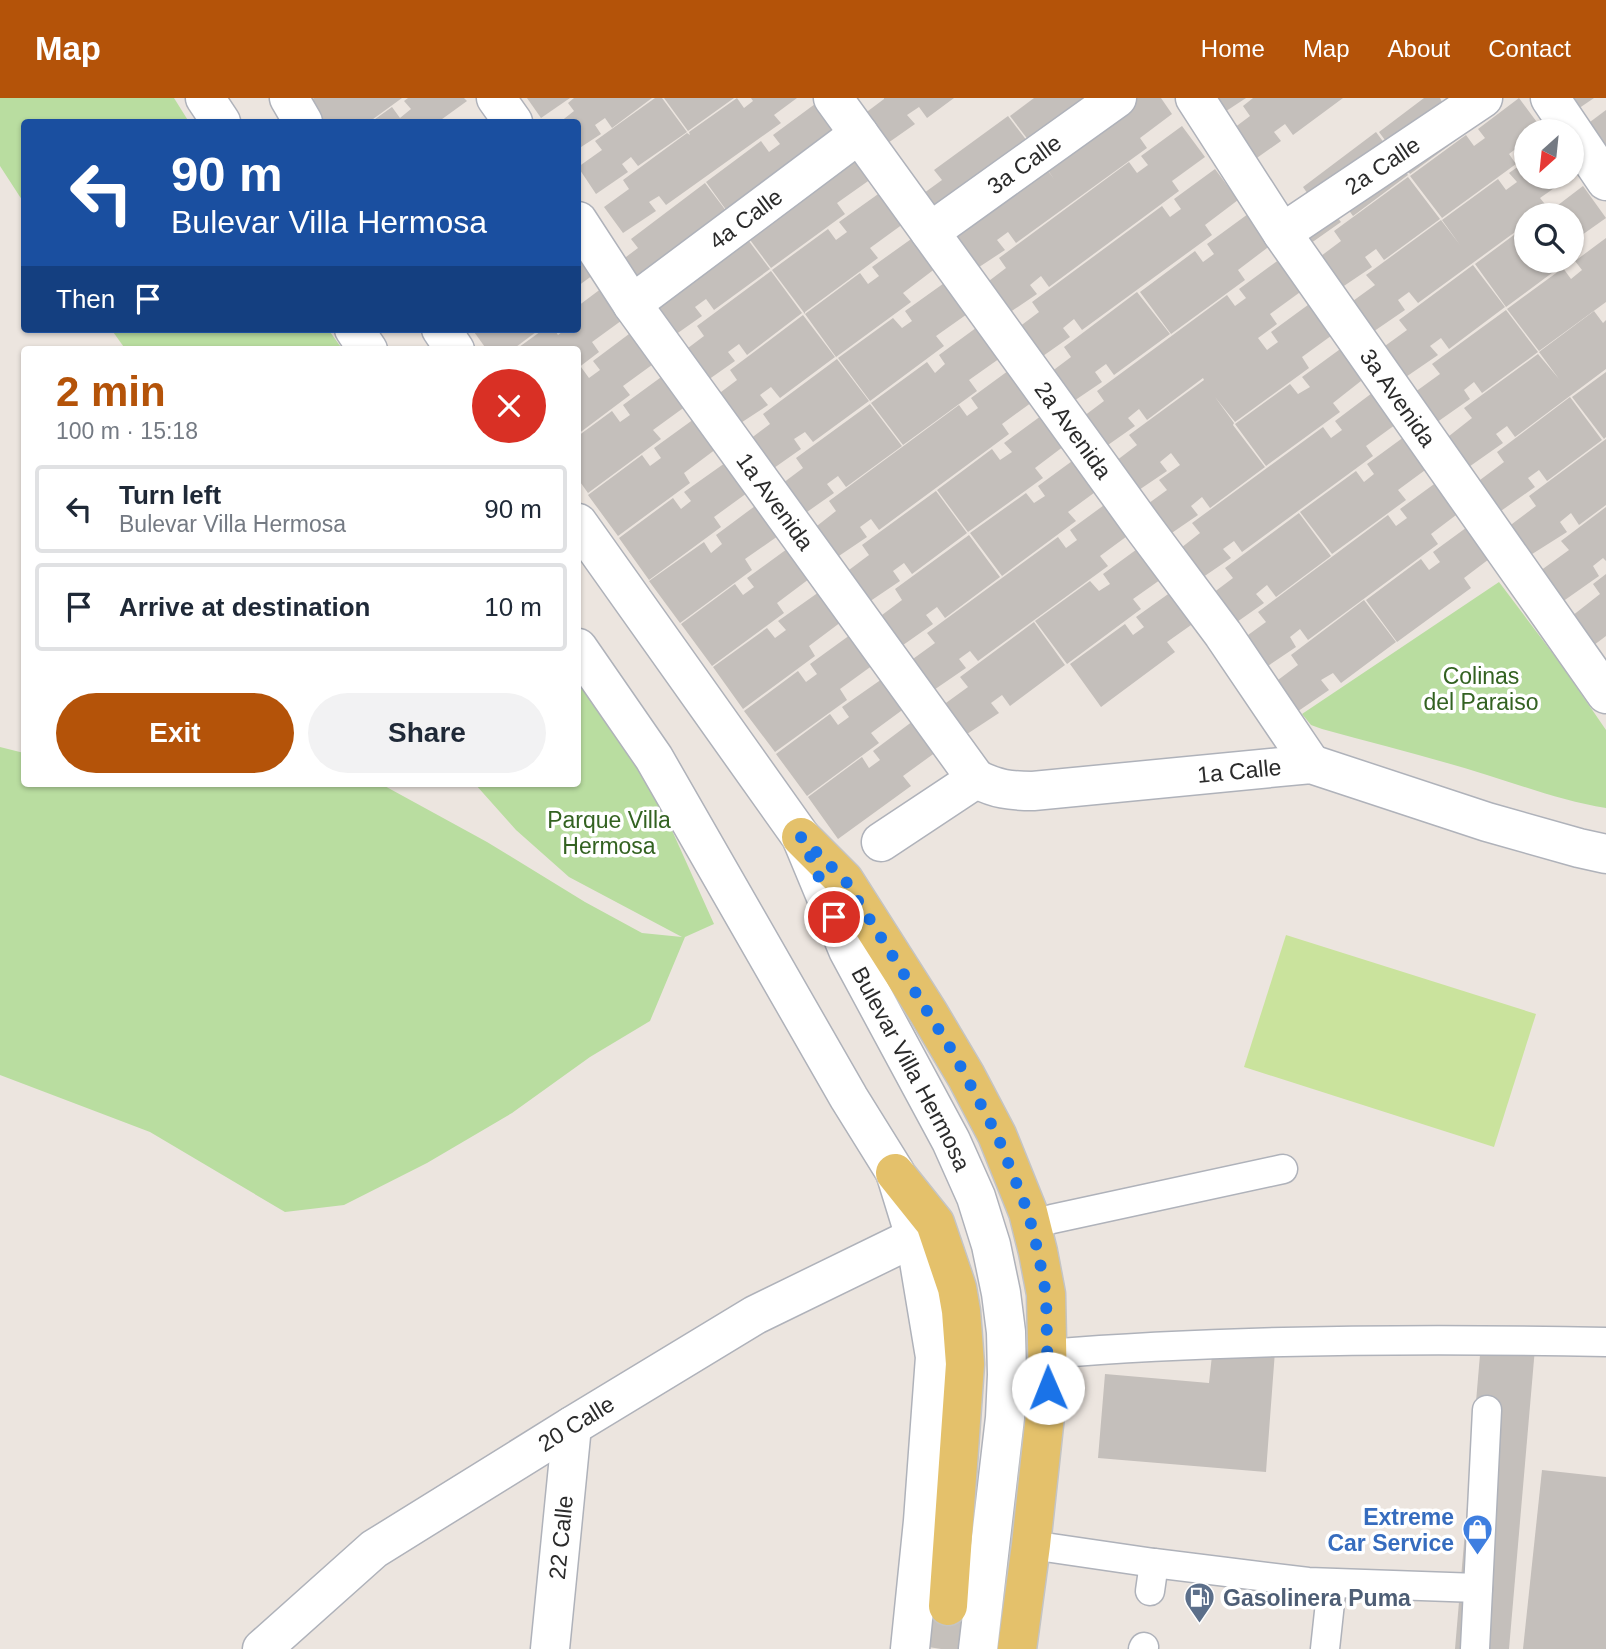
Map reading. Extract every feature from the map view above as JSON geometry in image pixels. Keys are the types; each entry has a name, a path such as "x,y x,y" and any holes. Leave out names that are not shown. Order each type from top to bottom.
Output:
{"main road":[{"path":"808,852 845,880 954,1054 997,1135 1028,1212 1046,1294 1048,1388 1017,1649"},
{"path":"895,1173 935,1223 957,1287 961,1311 965,1364 948,1606"}],"street":[{"path":"205,98 219,119"},
{"path":"289,98 301,119"},
{"path":"496,98 511,119"},
{"name":"2a Avenida","path":"833,98 1223,634 1311,764"},
{"name":"3a Calle","path":"930,232 1117,98"},
{"name":"3a Avenida","path":"1195,98 1282,233 1606,694"},
{"name":"2a Calle","path":"1282,233 1483,98"},
{"path":"1550,98 1606,181"},
{"name":"4a Calle","path":"632,304 859,134"},
{"name":"1a Avenida","path":"581,226 632,304 976,779"},
{"name":"Bulevar Villa Hermosa","path":"581,527 808,852 848,950 951,1141 976,1197 991,1245 1006,1332 1005,1418 978,1649"},
{"path":"581,652 654,758 849,1098 895,1173 915,1237 935,1357 910,1649"},
{"name":"1a Calle","path":"976,779 1009,791 1032,791 1311,764 1488,822 1606,854"},
{"path":"881,842 976,779"},
{"name":"20 Calle","path":"262,1649 374,1549 755,1315 915,1237"},
{"name":"22 Calle","path":"550,1649 572,1426"}],"lane":[{"path":"1031,1226 1052,1219 1283,1169"},
{"path":"1047,1354 1248,1342 1606,1342"},
{"path":"1475,1649 1487,1410"},
{"path":"1031,1545 1153,1563 1332,1584 1478,1588"},
{"path":"1150,1591 1153,1563"},
{"path":"1325,1649 1332,1584"}],"green space":[{"path":"0,98 174,98 187,119 21,119 21,198 0,166"},
{"path":"114,333 331,333 340,346 123,346"},
{"name":"Colinas del Paraiso","path":"1499,582 1606,730 1606,808 1561,798 1322,729 1311,725 1302,714"},
{"name":"Parque Villa Hermosa","path":"581,681 648,777 714,924 685,937 650,1021 590,1057 512,1113 427,1163 344,1205 285,1212 150,1132 0,1075 0,747 21,752 21,787 386,787 487,842 585,902 642,933 682,937 569,877 516,830 478,787 581,787"},
{"path":"1286,935 1536,1014 1494,1147 1244,1067"}],"building":[{"path":"314,98 402,98 373,119 321,119 308,103"},
{"path":"408,98 464,98 467,101 442,119 375,119 392,107 400,118 411,109 404,101"},
{"path":"527,98 570,98 541,118"},
{"path":"574,98 652,98 612,128 605,118 595,125 601,134 581,147 581,119 564,119 574,111 568,103"},
{"path":"655,98 662,98 687,132 638,166 631,157 622,164 628,172 596,194 581,172 581,165 602,150 595,141"},
{"path":"664,98 734,98 688,131"},
{"path":"737,98 744,108 753,101 751,98 797,98 774,115 781,123 666,205 659,196 649,202 656,211 623,233 604,207 629,189 623,180 687,133 690,135 689,132"},
{"path":"884,98 954,98 927,118 919,107 907,115 915,124 878,150 856,120"},
{"path":"1034,98 1111,98 1042,158 1010,116"},
{"path":"1129,98 1161,98 1172,114 1140,138 1147,148 1016,243 1008,232 997,240 1005,250 967,275 945,246 974,225 966,214 1040,160 1054,179 1041,160 1097,119 1105,130 1116,122"},
{"path":"1194,98 1246,98 1211,121"},
{"path":"1253,98 1343,98 1293,135 1285,124 1274,132 1281,141 1244,167 1222,137 1250,116 1243,106"},
{"path":"1424,98 1440,98 1442,102 1447,98 1493,98 1484,120 1410,174 1379,132"},
{"path":"1519,98 1535,119 1514,119 1514,150 1509,154 1514,165 1442,218 1410,176 1466,135 1474,146 1485,138 1478,129"},
{"path":"1560,98 1594,98 1572,113"},
{"path":"815,104 837,136 737,225 706,182 761,141 769,152 780,144 773,135"},
{"path":"1606,110 1606,155 1584,130 1584,126"},
{"path":"1008,116 1040,158 935,231 913,201 942,180 934,170"},
{"path":"1182,126 1205,157 1172,181 1179,191 1049,287 1041,276 1030,285 1037,294 1000,319 977,290 1006,268 999,258 1129,162 1137,173 1148,165 1141,156"},
{"path":"1376,132 1408,175 1353,216 1345,205 1334,213 1341,222 1304,248 1310,197 1303,187"},
{"path":"848,148 871,179 837,203 845,214 771,268 739,225"},
{"path":"1215,169 1238,200 1205,225 1212,235 1082,330 1074,319 1063,328 1070,337 1033,363 1011,333 1039,312 1032,302 1162,206 1170,217 1181,209 1174,199"},
{"path":"1408,177 1440,219 1384,260 1376,249 1365,257 1372,267 1335,292 1313,262 1341,241 1334,231"},
{"path":"1498,179 1506,190 1514,184 1514,189 1553,189 1540,198 1544,203 1514,203 1514,233 1418,303 1409,292 1398,300 1405,310 1367,336 1346,306 1375,285 1366,275 1441,220 1460,245 1442,220"},
{"path":"705,183 770,269 714,310 706,299 695,307 702,316 665,342 610,269 638,248 631,239"},
{"path":"1584,187 1606,218 1584,234 1584,203 1561,203"},
{"path":"881,192 903,224 870,248 878,258 805,314 772,270 828,229 836,240 847,232 839,222"},
{"path":"1248,214 1271,245 1238,270 1245,280 1171,334 1140,292 1195,251 1203,262 1214,254 1207,244"},
{"path":"1514,235 1514,273 1552,273 1506,307 1475,264"},
{"path":"914,237 936,268 903,293 911,302 836,357 805,314 860,273 868,284 879,276 872,267"},
{"path":"1606,238 1606,302 1539,351 1507,309 1556,273 1567,273 1571,279 1578,273 1584,273 1584,254"},
{"path":"581,257 593,275 581,284"},
{"path":"1280,259 1303,290 1270,314 1277,324 1258,338 1267,350 1278,342 1271,332 1312,302 1335,333 1302,357 1309,368 1235,422 1215,397 1265,467 1210,508 1202,497 1191,506 1198,515 1160,541 1138,511 1167,490 1159,480 1180,465 1171,453 1160,462 1167,471 1130,496 1108,467 1137,445 1129,435 1204,380 1203,378 1147,420 1139,409 1128,418 1135,426 1098,452 1076,422 1104,401 1097,391 1227,295 1235,306 1246,298 1239,289"},
{"path":"1473,265 1505,307 1449,349 1441,338 1430,346 1438,355 1400,381 1378,351 1407,330 1399,320"},
{"path":"771,271 802,313 747,355 739,344 728,352 735,361 698,387 676,357 704,336 697,326"},
{"path":"947,281 970,312 936,336 944,346 870,401 838,358 893,318 902,328 912,321 905,311"},
{"path":"602,288 625,318 592,342 599,352 581,366 581,346 521,346 538,333 581,333 581,304"},
{"path":"1137,292 1170,334 1114,375 1106,364 1095,372 1102,382 1065,407 1043,378 1071,357 1064,347"},
{"path":"1506,310 1538,352 1482,393 1474,382 1464,390 1470,399 1433,425 1411,395 1440,374 1432,364"},
{"path":"1594,311 1603,323 1606,320 1606,369 1515,437 1507,426 1496,434 1503,443 1466,469 1444,440 1472,418 1464,408 1538,354 1559,379 1539,352"},
{"path":"803,315 835,357 780,398 771,387 760,395 768,405 730,430 709,401 737,380 730,370"},
{"path":"980,325 1003,356 969,380 977,391 903,445 871,403 927,362 935,373 945,364 939,355"},
{"path":"633,331 656,362 623,386 630,395 581,432 581,367 589,378 600,370 593,361"},
{"path":"475,333 535,333 517,346 484,346"},
{"path":"1343,347 1366,377 1333,403 1340,412 1266,466 1235,424 1290,384 1298,394 1310,387 1302,377"},
{"path":"837,359 869,401 813,442 805,432 794,439 801,449 764,475 742,445 770,424 763,414"},
{"path":"1012,368 1035,400 1002,424 1009,434 879,530 871,519 860,527 867,537 830,562 808,533 836,511 829,501 959,405 967,416 978,408 971,398"},
{"path":"1606,372 1606,437 1604,439 1572,397"},
{"path":"664,375 686,406 653,430 661,439 588,493 581,483 581,434 612,411 620,422 630,415 623,405"},
{"path":"1376,390 1399,422 1366,446 1373,456 1242,552 1234,541 1223,549 1231,558 1193,584 1172,555 1200,533 1192,523 1323,427 1331,438 1342,430 1335,421"},
{"path":"1570,397 1602,440 1547,481 1539,470 1528,478 1535,487 1498,513 1476,483 1504,462 1497,452"},
{"path":"870,404 902,446 846,487 838,476 827,484 834,493 797,519 775,489 803,468 796,458"},
{"path":"1045,413 1068,443 1035,468 1043,478 968,532 937,490 992,449 1000,460 1012,452 1004,443"},
{"path":"694,419 716,449 684,473 690,483 618,536 588,495 642,455 650,466 661,458 654,448"},
{"path":"1408,434 1432,465 1398,490 1406,500 1332,554 1300,512 1356,471 1364,482 1374,474 1367,464"},
{"path":"1606,439 1606,505 1579,525 1571,513 1560,522 1567,532 1529,556 1508,527 1536,506 1529,496"},
{"path":"1079,456 1102,487 1068,512 1076,521 1002,576 970,533 1026,493 1034,503 1045,496 1038,486"},
{"path":"725,463 747,493 714,517 721,527 649,580 619,538 673,498 681,509 691,501 684,492"},
{"path":"1441,479 1464,509 1431,534 1438,544 1308,640 1300,629 1290,637 1296,647 1259,672 1237,643 1266,622 1258,612 1388,515 1396,526 1407,518 1400,509"},
{"path":"936,491 967,533 912,574 904,563 893,571 900,581 863,606 841,576 869,555 862,545"},
{"path":"1111,500 1134,531 1100,556 1108,566 978,661 970,651 959,659 966,668 928,694 906,664 935,643 927,633 1058,537 1066,548 1077,540 1070,530"},
{"path":"755,506 778,536 745,559 752,570 680,623 649,581 704,542 711,553 722,544 716,535"},
{"path":"1606,507 1606,561 1603,558 1593,566 1599,576 1562,602 1540,571 1569,550 1561,541"},
{"path":"1299,513 1331,556 1276,597 1267,585 1256,594 1264,603 1227,629 1205,599 1233,578 1225,568"},
{"path":"1474,522 1497,553 1464,578 1471,588 1397,642 1366,600 1421,559 1429,570 1440,562 1433,552"},
{"path":"969,535 1000,577 945,618 937,607 926,615 933,624 896,650 874,621 902,600 895,589"},
{"path":"1144,544 1167,575 1133,599 1141,609 1067,664 1035,621 1090,581 1099,591 1110,584 1103,574"},
{"path":"787,549 809,579 777,603 784,613 712,666 681,624 735,584 743,595 754,587 747,578"},
{"path":"1606,574 1606,636 1594,645 1572,616 1600,594 1593,584"},
{"path":"1178,587 1201,618 1167,642 1175,652 1101,707 1070,664 1125,624 1133,635 1144,627 1136,617"},
{"path":"819,592 841,622 809,646 815,656 743,709 713,667 767,628 775,638 786,630 778,621"},
{"path":"1364,600 1396,642 1341,683 1333,673 1321,680 1329,690 1291,716 1270,686 1298,665 1291,655"},
{"path":"1034,622 1065,665 1010,706 1002,695 991,703 999,713 961,738 939,708 968,687 960,677"},
{"path":"850,635 873,665 840,689 847,700 775,752 744,711 798,671 806,682 817,674 810,664"},
{"path":"882,679 905,708 871,733 879,743 807,796 776,754 830,714 838,725 849,717 842,707"},
{"path":"913,721 936,752 903,776 911,786 838,839 808,797 862,757 869,768 880,760 873,751"},
{"path":"1481,1343 1535,1348 1509,1649 1455,1649"},
{"path":"1213,1346 1275,1351 1266,1472 1098,1458 1105,1374 1209,1383"},
{"path":"1542,1470 1606,1477 1606,1649 1523,1649"}],"tunnel":[{"path":"941,1649 948,1606"}],"place":[{"name":"Extreme Car Service","path":"1477,1557"},
{"name":"Gasolinera Puma","path":"1200,1625"}],"route":[{"path":"834,917 801,837 845,880 954,1054 997,1135 1028,1212 1038,1252 1046,1294 1048,1388"}]}
